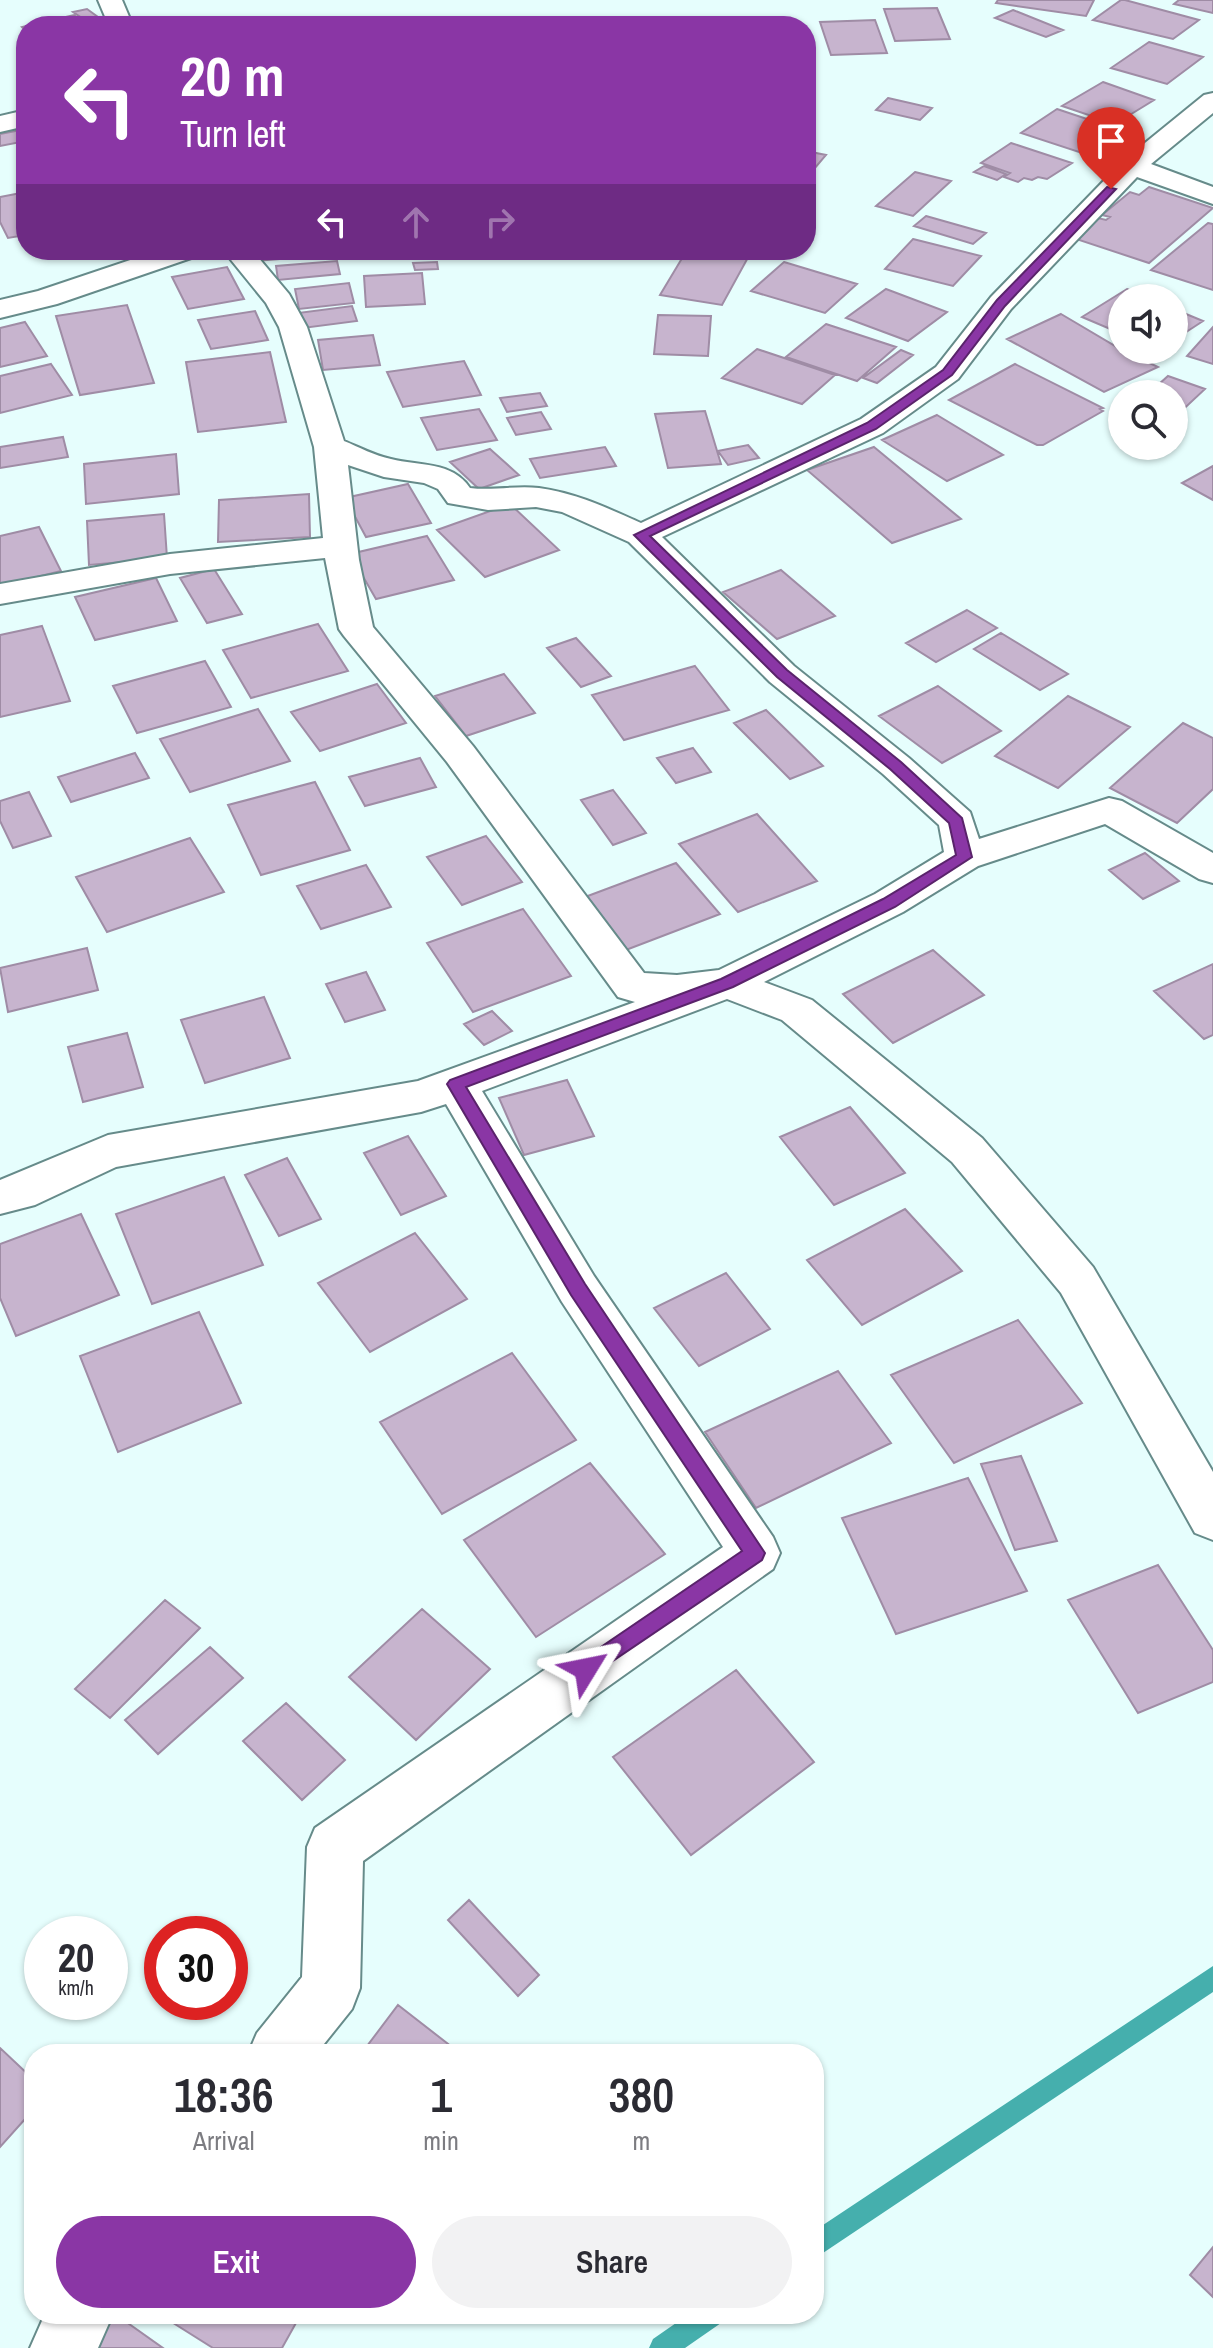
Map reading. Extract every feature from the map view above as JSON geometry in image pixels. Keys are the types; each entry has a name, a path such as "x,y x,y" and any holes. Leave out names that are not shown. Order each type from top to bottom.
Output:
{"street":[{"path":"641,535 872,426 947,373 1001,303 1133,166 1213,100"},
{"path":"1133,166 1213,196"},
{"path":"0,309 47,298 158,260"},
{"path":"245,260 279,300 293,327 330,447 341,547 356,629 460,754 632,987 677,989 727,983 797,1010 967,1150 1077,1280 1213,1518"},
{"path":"330,447 384,468 430,474 450,482 459,496 488,500 536,497 560,502 641,535 782,674 896,766 957,821 964,857"},
{"path":"0,594 63,580 162,566 341,547"},
{"path":"0,1197 19,1193 108,1152 421,1096 456,1084 727,983 889,903 964,857 1109,810 1213,870"},
{"path":"286,2044 331,1988 335,1847 755,1553 578,1289 456,1084"},
{"path":"62,2348 75,2324"}],"building":[{"path":"998,0 1094,0 1086,16 996,3"},
{"path":"1121,0 1199,20 1173,39 1093,20"},
{"path":"1179,0 1213,0 1213,13 1174,4"},
{"path":"937,8 950,39 895,41 884,9"},
{"path":"87,9 97,16 79,16 73,12"},
{"path":"1013,10 1063,30 1046,37 995,18"},
{"path":"875,20 887,53 831,55 820,22"},
{"path":"1149,42 1203,57 1167,84 1111,68"},
{"path":"1103,82 1154,100 1115,124 1062,106"},
{"path":"888,98 932,108 920,120 876,110"},
{"path":"1057,109 1123,131 1088,155 1021,133"},
{"path":"16,131 16,143 0,146 0,134"},
{"path":"1011,143 1072,163 1047,179 1024,178 1018,182 1004,177 1010,173 981,163"},
{"path":"816,153 826,155 816,167"},
{"path":"984,166 1006,174 997,180 974,172"},
{"path":"915,172 951,181 913,216 876,206"},
{"path":"1149,187 1213,208 1149,263 1073,238 1098,218 1106,220 1110,217 1102,215 1130,192 1139,195"},
{"path":"16,194 16,237 8,238 0,222 0,197"},
{"path":"926,216 986,233 973,244 914,226"},
{"path":"1208,223 1213,224 1213,290 1151,270"},
{"path":"913,239 981,256 953,286 885,269"},
{"path":"681,260 747,260 722,305 660,295"},
{"path":"337,261 340,274 278,280 276,266"},
{"path":"437,262 438,269 415,270 413,263"},
{"path":"784,262 857,284 825,313 751,291"},
{"path":"227,267 244,299 188,309 172,277"},
{"path":"422,273 425,304 366,307 364,276"},
{"path":"349,283 354,303 299,309 295,289"},
{"path":"886,289 947,312 908,341 846,318"},
{"path":"1108,301 1108,328 1082,317"},
{"path":"127,305 154,383 80,395 56,316"},
{"path":"352,306 357,321 303,328 298,313"},
{"path":"255,311 268,340 211,349 198,320"},
{"path":"1061,314 1108,342 1108,364 1152,364 1158,367 1130,380 1108,380 1108,390 1104,392 1007,339"},
{"path":"658,315 711,316 708,356 654,354"},
{"path":"1188,315 1203,321 1188,331"},
{"path":"25,322 47,356 0,367 0,328"},
{"path":"826,324 896,347 857,381 786,357"},
{"path":"1213,327 1213,364 1188,355"},
{"path":"373,335 380,365 323,370 318,340"},
{"path":"757,349 835,375 802,404 722,378"},
{"path":"901,350 913,355 877,383 863,378"},
{"path":"270,352 286,422 198,432 186,362"},
{"path":"464,361 481,395 403,407 387,372"},
{"path":"51,364 72,395 0,413 0,376"},
{"path":"1015,364 1103,408 1100,409 1103,411 1043,445 1037,445 949,400"},
{"path":"1188,383 1205,389 1188,405"},
{"path":"540,393 547,406 507,412 500,398"},
{"path":"479,409 497,440 437,450 421,418"},
{"path":"705,411 721,464 668,468 655,414"},
{"path":"541,412 551,429 516,435 507,418"},
{"path":"937,415 1003,455 947,481 882,440"},
{"path":"63,437 68,457 0,468 0,447"},
{"path":"748,445 759,458 728,465 718,451"},
{"path":"605,447 616,466 540,478 530,459"},
{"path":"874,447 961,519 892,543 807,470"},
{"path":"490,449 519,475 479,489 450,462"},
{"path":"176,454 179,494 86,504 84,464"},
{"path":"1213,466 1213,500 1182,483"},
{"path":"408,484 431,523 366,537 345,498"},
{"path":"309,494 310,537 218,542 219,500"},
{"path":"510,504 559,550 485,577 437,530"},
{"path":"164,514 167,558 89,565 87,521"},
{"path":"39,527 61,571 0,586 0,536"},
{"path":"427,536 454,580 376,599 350,554"},
{"path":"214,569 242,614 207,623 180,578"},
{"path":"781,570 835,616 777,639 723,592"},
{"path":"156,578 177,621 95,640 75,597"},
{"path":"967,610 997,628 936,662 906,643"},
{"path":"318,624 348,671 251,698 223,650"},
{"path":"42,626 70,701 0,717 0,635"},
{"path":"1001,633 1068,674 1040,690 974,649"},
{"path":"576,638 611,676 581,687 547,648"},
{"path":"205,661 231,707 137,733 113,686"},
{"path":"695,666 729,710 624,740 592,695"},
{"path":"504,674 535,713 466,736 435,696"},
{"path":"377,684 406,723 320,751 291,712"},
{"path":"938,686 1001,731 942,763 879,716"},
{"path":"1068,696 1130,727 1058,788 995,756"},
{"path":"258,709 290,761 190,792 160,739"},
{"path":"766,710 823,766 790,779 734,723"},
{"path":"1183,723 1213,738 1213,789 1177,823 1110,788"},
{"path":"693,748 711,772 676,783 657,758"},
{"path":"135,753 149,778 71,802 58,777"},
{"path":"420,758 436,787 365,806 349,777"},
{"path":"315,782 350,850 261,875 228,805"},
{"path":"613,790 646,833 613,845 581,800"},
{"path":"29,792 51,836 13,848 0,821 0,801"},
{"path":"757,814 817,881 738,912 679,844"},
{"path":"486,836 522,882 462,905 427,857"},
{"path":"190,838 224,892 107,932 76,877"},
{"path":"1145,853 1179,881 1143,899 1109,870"},
{"path":"676,863 720,914 618,953 577,900"},
{"path":"366,865 391,907 321,929 297,886"},
{"path":"523,909 571,976 473,1012 427,943"},
{"path":"87,948 98,990 8,1012 0,968"},
{"path":"933,950 984,995 893,1043 843,994"},
{"path":"1213,964 1213,1035 1204,1039 1154,991"},
{"path":"366,972 385,1010 345,1022 326,984"},
{"path":"264,997 290,1058 205,1083 181,1020"},
{"path":"492,1011 512,1031 484,1045 464,1024"},
{"path":"127,1033 143,1087 83,1102 68,1047"},
{"path":"567,1080 594,1136 524,1155 499,1098"},
{"path":"850,1107 905,1173 834,1205 780,1137"},
{"path":"408,1136 446,1196 401,1215 364,1153"},
{"path":"287,1158 321,1219 279,1236 245,1175"},
{"path":"224,1177 263,1265 152,1304 116,1214"},
{"path":"905,1209 962,1271 862,1325 807,1260"},
{"path":"81,1214 119,1295 16,1336 0,1298 0,1244"},
{"path":"415,1233 467,1299 370,1352 318,1283"},
{"path":"726,1273 770,1329 699,1366 654,1308"},
{"path":"199,1312 241,1403 118,1452 80,1356"},
{"path":"1018,1320 1082,1403 954,1463 891,1375"},
{"path":"512,1353 576,1440 442,1514 380,1422"},
{"path":"838,1371 891,1443 756,1508 705,1432"},
{"path":"1021,1456 1057,1541 1015,1550 981,1464"},
{"path":"590,1463 665,1554 536,1637 464,1540"},
{"path":"968,1478 1027,1591 896,1634 842,1518"},
{"path":"1158,1565 1213,1650 1213,1682 1138,1713 1068,1600"},
{"path":"165,1600 200,1628 110,1718 75,1689"},
{"path":"422,1609 490,1669 416,1740 349,1677"},
{"path":"210,1647 243,1678 158,1754 125,1720"},
{"path":"736,1670 814,1762 691,1855 613,1757"},
{"path":"286,1703 345,1760 302,1800 243,1741"},
{"path":"469,1900 539,1975 518,1996 448,1920"},
{"path":"398,2005 448,2044 369,2044"},
{"path":"0,2048 24,2071 24,2120 0,2147"},
{"path":"1213,2247 1213,2297 1190,2275"},
{"path":"99,2324 129,2324 163,2348 83,2348"},
{"path":"175,2324 295,2324 282,2348 213,2348"}],"waterway":[{"path":"824,2239 1213,1978"},
{"path":"662,2348 697,2324"}],"route":[{"path":"586,1669 755,1553 578,1289 456,1084 727,983 889,903 964,857 957,821 896,766 782,674 641,535 872,426 947,373 1001,303 1111,189"}]}
